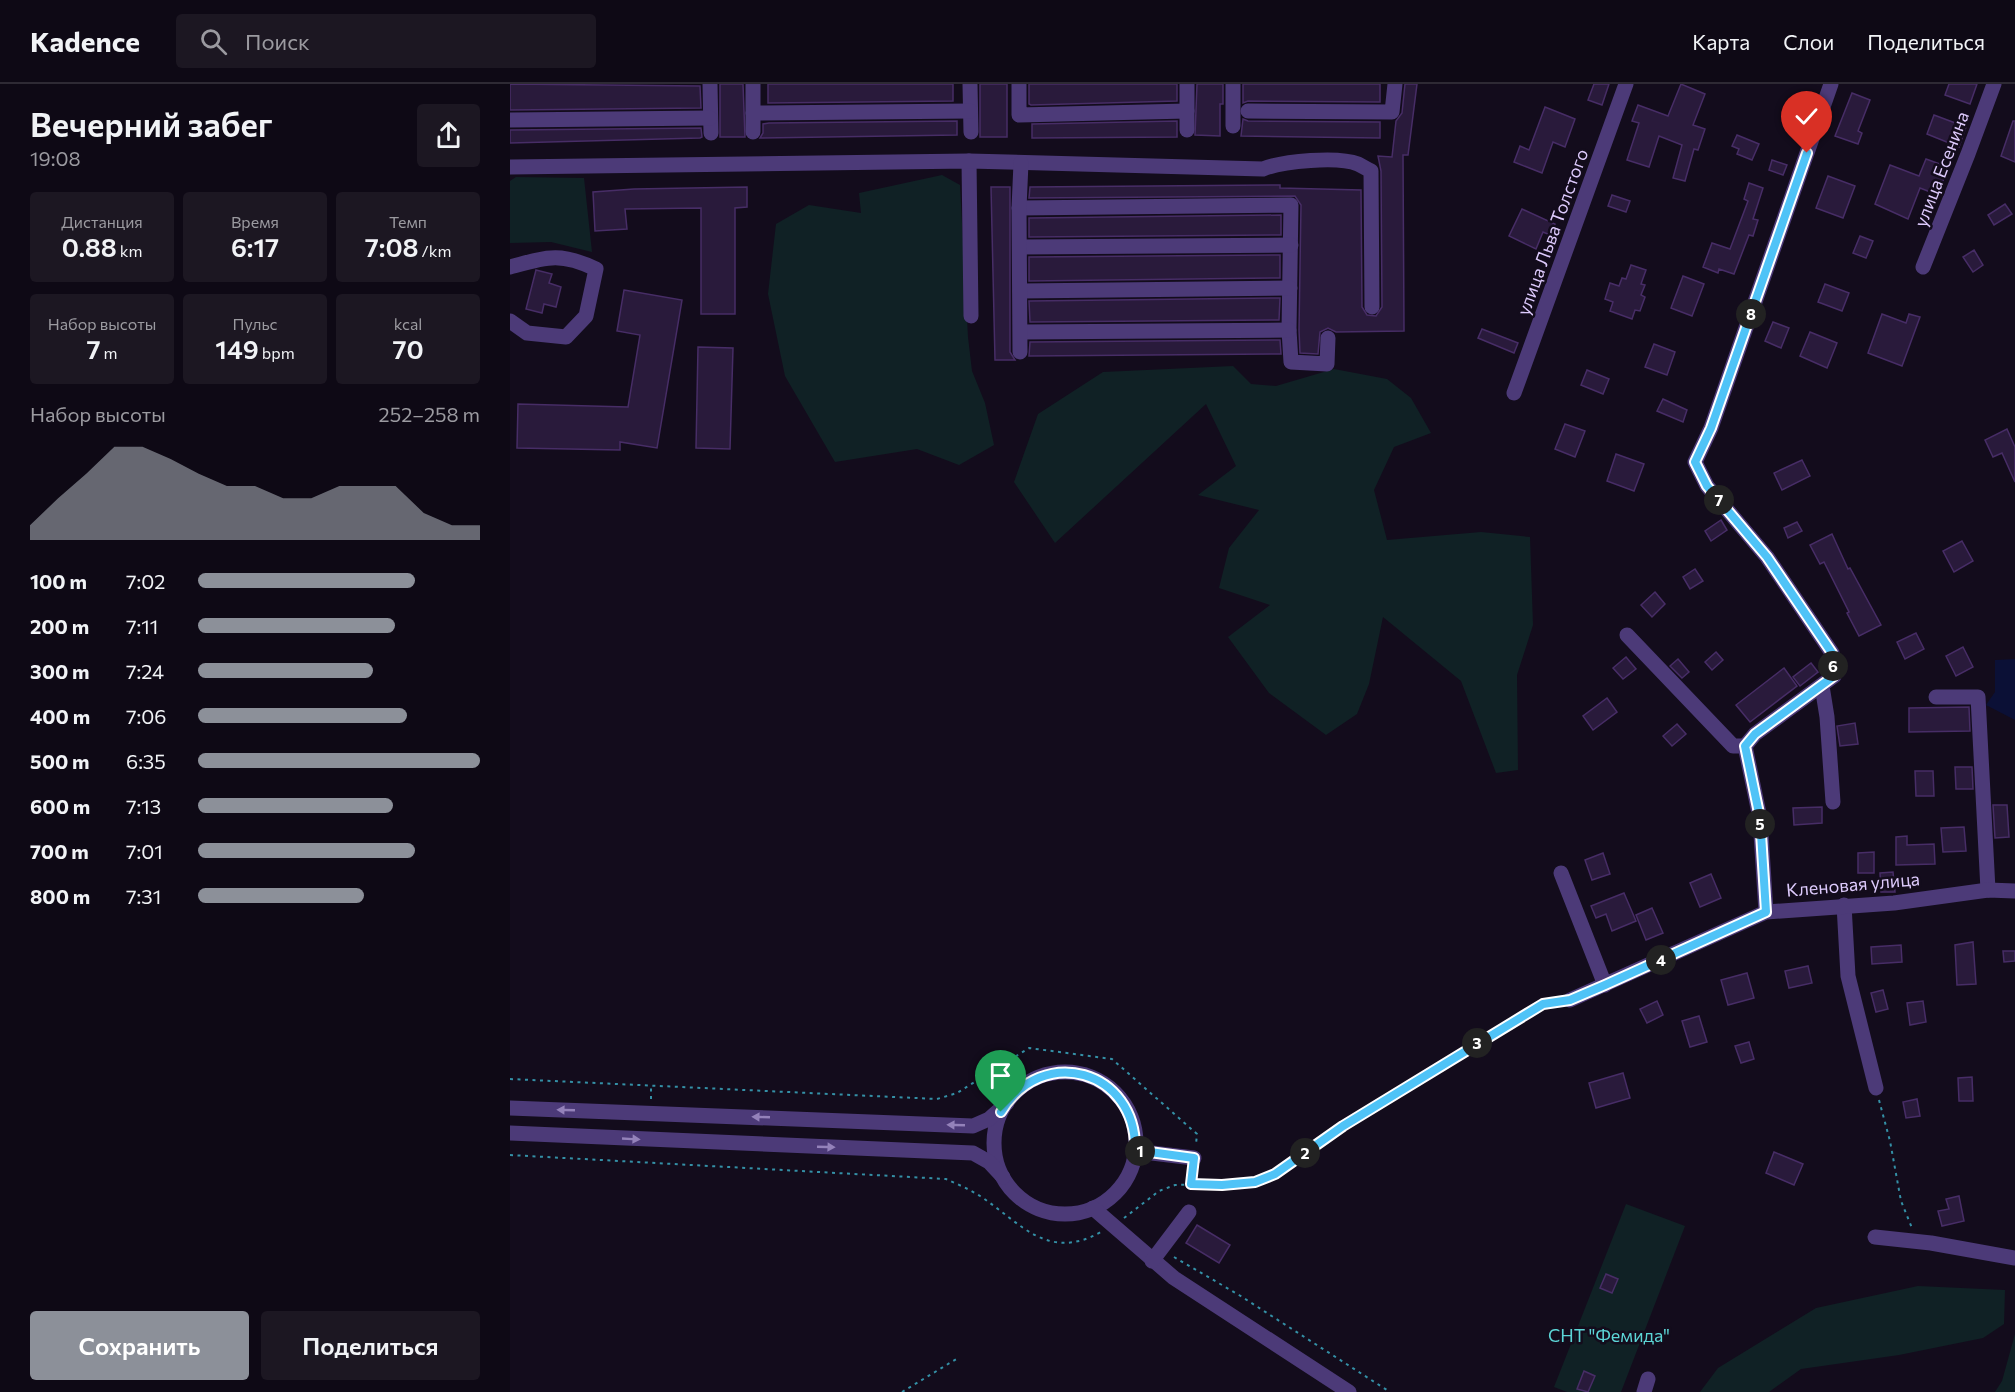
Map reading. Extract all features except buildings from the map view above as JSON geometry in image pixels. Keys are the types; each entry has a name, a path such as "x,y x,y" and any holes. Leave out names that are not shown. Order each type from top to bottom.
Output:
{"street":[{"path":"510,120 710,125 710,84"},
{"path":"753,84 753,132"},
{"path":"970,84 970,132"},
{"path":"1019,84 1019,115 1187,111"},
{"path":"1187,84 1187,130"},
{"path":"1233,84 1233,126"},
{"path":"1248,111 1392,112 1395,84"},
{"name":"улица Льва Толстого","path":"1514,393 1626,84"},
{"path":"1745,746 1755,734 1834,676 1832,653 1767,557 1707,486 1695,462 1711,428 1831,84"},
{"name":"улица Есенина","path":"1923,267 1994,84"},
{"path":"753,113 970,111"},
{"path":"969,161 971,316"},
{"path":"510,167 969,161 1263,169 1277,164 1295,162 1356,163 1371,171 1372,307"},
{"path":"1020,352 1021,163"},
{"path":"1019,208 1291,205 1289,330 1291,362 1327,364 1328,338"},
{"path":"1020,247 1291,245"},
{"path":"510,267 548,257 576,260 596,269 586,316 566,336 527,333 510,321"},
{"path":"1020,291 1290,288"},
{"path":"1021,332 1289,330"},
{"path":"1627,635 1733,746 1745,746"},
{"path":"1822,686 1827,717 1833,802"},
{"path":"1936,697 1978,697 1988,890"},
{"path":"1745,746 1760,818 1766,912"},
{"path":"1561,873 1605,985"},
{"name":"Кленовая улица","path":"1570,1000 1766,912 1844,904 1894,903 1988,890 2015,891"},
{"path":"1844,904 1848,976 1876,1088"},
{"path":"510,1108 973,1126 989,1119 1026,1084 1044,1076 1063,1072 1090,1076 1112,1090 1125,1106 1133,1124 1135,1150 1128,1174 1114,1194 1093,1208 1068,1214 1042,1210 1019,1197 989,1162 973,1153 510,1133"},
{"path":"1003,1177 995,1156 994,1134 1001,1112 1007,1103"},
{"path":"1135,1150 1194,1158"},
{"path":"1093,1208 1174,1278 1344,1390"},
{"path":"1152,1261 1189,1212"},
{"path":"1875,1237 2015,1258"}],"path":[{"path":"510,1155 946,1179 980,1196 1036,1238 1064,1243 1090,1238 1112,1226 1159,1191 1175,1185 1255,1182 1275,1174 1343,1126 1504,1027 1543,1004 1570,1000"},
{"path":"510,1079 937,1099 957,1093 1029,1048 1113,1059 1197,1134 1191,1184"},
{"path":"1876,1088 1890,1141 1901,1201 1918,1242"},
{"path":"1162,1248 1390,1392"},
{"path":"902,1392 958,1358"}],"green space":[{"path":"942,175 960,185 968,337 972,371 985,403 994,445 959,465 917,449 835,462 785,376 768,294 776,224 809,205 861,213 859,193"},
{"path":"516,177 584,178 592,252 551,242 510,243 510,181"},
{"path":"1233,366 1251,384 1276,386 1334,369 1387,379 1411,398 1431,433 1394,447 1374,490 1387,540 1481,532 1530,537 1533,625 1517,675 1518,770 1496,773 1461,681 1383,617 1369,684 1357,714 1326,735 1269,693 1228,637 1270,605 1219,588 1229,548 1259,510 1198,495 1236,466 1206,404 1055,543 1014,482 1038,414 1103,372"},
{"name":"СНТ \"Фемида\"","path":"1626,1204 1685,1226 1621,1392 1567,1392 1554,1387"},
{"path":"1918,1286 2005,1290 2004,1324 1983,1338 1899,1355 1801,1369 1769,1392 1700,1392 1718,1368 1816,1308"},
{"path":"2015,1334 2015,1392 1995,1392 2002,1381"}],"shaded area":[{"path":"2015,659 2015,720 1986,705 1995,692 1995,660"}],"route":[{"path":"1001,1112 1015,1092 1037,1078 1063,1072 1090,1076 1112,1090 1121,1100 1133,1124 1135,1150 1194,1158 1191,1184 1222,1185 1255,1182 1275,1174 1343,1126 1543,1004 1570,1000 1766,912 1760,818 1745,746 1755,734 1834,676 1832,653 1767,557 1707,486 1695,462 1711,428 1807,153"}]}
